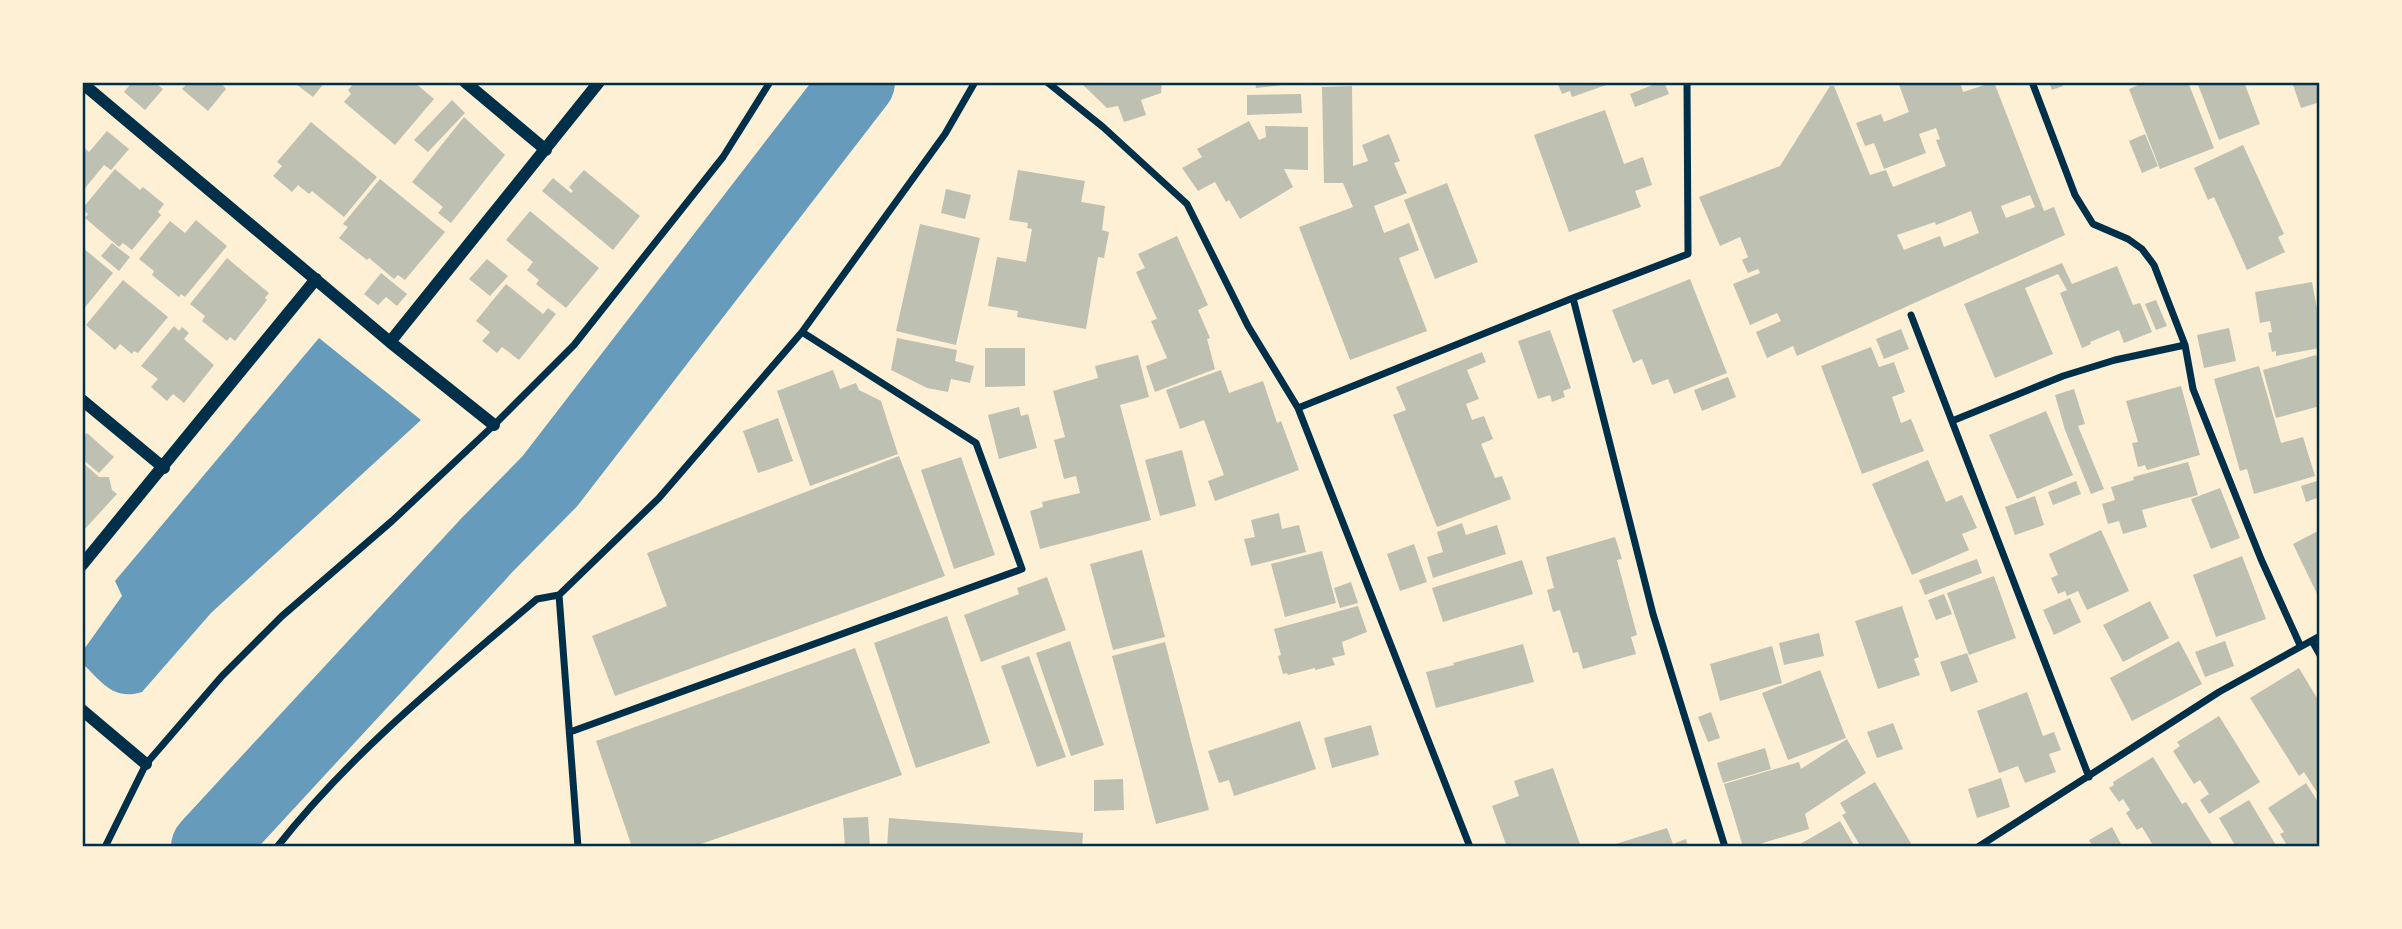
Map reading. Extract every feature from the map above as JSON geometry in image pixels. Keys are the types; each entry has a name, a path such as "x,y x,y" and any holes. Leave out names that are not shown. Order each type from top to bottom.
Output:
{"street":[{"path":"465,82 546,150"},
{"path":"390,342 599,82"},
{"path":"105,847 146,764 222,677 282,615 392,521 574,345 723,157 770,82"},
{"path":"277,847 350,763 406,711 537,600 559,596 659,498 802,332 945,135 975,82"},
{"path":"1047,82 1103,127 1187,204 1248,326 1298,408 1470,847"},
{"path":"1298,408 1688,254 1687,82"},
{"path":"2032,82 2061,159 2081,205 2093,224 2128,239 2141,249 2154,265 2185,345 2193,389 2261,559 2300,645"},
{"path":"82,83 390,342 494,425"},
{"path":"82,565 316,279"},
{"path":"1573,298 1653,614 1725,847"},
{"path":"1911,315 2090,777"},
{"path":"570,732 1022,569 976,443 802,332"},
{"path":"1952,421 2063,376 2115,360 2185,345"},
{"path":"82,400 164,468"},
{"path":"559,596 578,847"},
{"path":"1978,847 2219,692 2320,636"},
{"path":"2312,641 2320,654"},
{"path":"82,710 146,764"}],"water":[{"path":"319,338 421,420 211,613 142,692 123,694 109,688 82,663 82,652 122,596 115,581"}],"building":[{"path":"132,82 154,82 163,89 145,110 124,92"},
{"path":"185,82 220,82 226,89 208,111 182,89 187,84"},
{"path":"293,82 325,82 313,97"},
{"path":"355,82 414,82 434,99 395,145 344,102 351,94 348,90"},
{"path":"1080,82 1162,82 1161,93 1141,100 1146,115 1124,122 1118,106 1107,108"},
{"path":"1255,82 1291,82 1291,84 1256,88"},
{"path":"1557,82 1612,83 1572,97 1570,91 1562,94"},
{"path":"1664,82 1669,94 1635,107 1630,94"},
{"path":"1898,82 1960,82 1963,92 1994,82 2044,211 2054,207 2065,235 1797,356 1793,346 1767,358 1756,332 1781,321 1777,313 1750,325 1733,284 1760,273 1758,269 1748,273 1742,260 1748,257 1740,237 1720,246 1699,197 1780,166 1830,86 1834,86 1870,175 1886,170 1893,187 1946,166 1936,140 1940,139 1936,128 1919,134 1926,153 1884,169 1874,143 1865,146 1856,123 1881,114 1884,122 1909,112","holes":["2030,195 2035,207 2006,218 2001,206","1971,211 1979,233 1944,247 1940,236 1904,250 1897,235 1935,222 1936,225"]},
{"path":"2049,82 2061,82 2063,86 2052,90"},
{"path":"2145,82 2188,82 2214,148 2160,169 2129,89"},
{"path":"2197,82 2244,82 2260,124 2219,140"},
{"path":"2292,82 2320,82 2320,102 2301,108"},
{"path":"1352,86 1353,166 1368,161 1362,145 1389,134 1400,161 1394,163 1407,193 1374,206 1384,233 1409,223 1419,250 1399,258 1427,331 1350,360 1299,227 1353,207 1343,183 1324,183 1322,87"},
{"path":"1301,94 1302,113 1247,115 1247,95"},
{"path":"452,100 465,113 428,152 414,140"},
{"path":"1605,110 1624,164 1643,157 1652,185 1635,191 1641,207 1569,232 1534,135"},
{"path":"464,117 505,155 451,223 438,213 443,207 412,182"},
{"path":"1249,121 1259,140 1266,137 1265,126 1308,127 1308,170 1284,169 1293,187 1240,219 1215,182 1198,191 1182,168 1202,157 1197,149"},
{"path":"311,122 377,177 344,217 312,191 309,194 298,185 292,192 273,176 282,166 277,162"},
{"path":"107,131 129,149 111,170 104,165 82,192 82,146 89,152"},
{"path":"2145,134 2158,166 2142,173 2129,141"},
{"path":"2243,145 2284,234 2278,237 2285,252 2247,270 2214,197 2208,200 2194,168"},
{"path":"115,169 140,190 143,187 164,204 158,212 161,215 132,250 123,243 119,247 85,218 88,214 82,209"},
{"path":"584,170 640,216 613,250 542,191 553,178 571,193 573,191 569,187"},
{"path":"1018,170 1085,181 1081,202 1105,206 1102,230 1109,232 1104,258 1098,257 1086,329 1017,317 1018,311 988,306 997,257 1026,262 1032,229 1027,228 1028,223 1009,220"},
{"path":"380,179 445,232 405,280 398,275 394,279 339,238 348,227 343,224"},
{"path":"1447,183 1478,262 1435,279 1404,200"},
{"path":"946,189 971,195 965,219 941,213"},
{"path":"530,211 599,268 566,308 536,284 539,280 527,270 533,262 506,240"},
{"path":"196,220 227,246 185,297 181,294 179,297 152,275 154,271 139,259 170,221 185,233"},
{"path":"920,224 980,238 956,345 896,331"},
{"path":"1177,236 1208,305 1198,310 1210,338 1207,339 1215,369 1155,392 1146,366 1167,358 1151,321 1157,319 1136,272 1145,268 1138,254"},
{"path":"112,243 130,257 119,271 101,256"},
{"path":"82,247 113,273 82,311"},
{"path":"227,258 269,293 265,298 267,300 235,341 230,337 227,341 202,321 205,316 190,304"},
{"path":"487,259 508,276 490,296 469,279"},
{"path":"2062,263 2072,284 2117,266 2133,305 2140,303 2152,332 2124,343 2119,330 2082,348 2060,293 2067,290 2058,274 2025,288 2053,354 1995,378 1964,304"},
{"path":"381,273 407,294 397,306 386,297 378,305 364,294"},
{"path":"1690,279 1727,373 1674,394 1668,379 1652,385 1642,359 1633,363 1612,310"},
{"path":"123,280 168,317 138,353 134,351 132,354 120,344 115,350 86,325"},
{"path":"2312,282 2320,325 2320,348 2276,356 2276,351 2272,352 2268,333 2272,332 2270,321 2260,323 2255,292"},
{"path":"506,284 543,314 548,308 556,314 519,360 502,347 497,353 482,341 490,332 476,321"},
{"path":"2156,300 2167,326 2156,330 2145,304"},
{"path":"174,326 179,331 182,327 189,333 184,339 214,365 184,403 173,394 167,401 151,387 158,379 141,366"},
{"path":"2229,328 2236,361 2204,368 2197,335"},
{"path":"1901,329 1909,349 1884,359 1876,339"},
{"path":"1550,330 1571,388 1563,391 1565,397 1552,402 1550,395 1538,399 1518,341"},
{"path":"897,338 957,350 955,361 974,366 970,383 951,379 948,392 927,388 891,370"},
{"path":"1871,347 1879,367 1894,362 1905,392 1892,397 1901,423 1911,419 1924,451 1862,474 1821,366"},
{"path":"985,348 1025,348 1025,386 985,387"},
{"path":"1482,352 1486,362 1467,370 1479,399 1466,404 1472,420 1484,416 1493,439 1481,444 1495,478 1502,476 1511,499 1437,527 1393,415 1406,410 1396,387"},
{"path":"1138,355 1149,397 1120,405 1151,520 1040,549 1030,511 1043,507 1042,502 1080,493 1076,476 1064,479 1054,440 1065,437 1053,391 1098,378 1095,366"},
{"path":"2316,355 2320,367 2320,406 2276,418 2263,370"},
{"path":"2259,366 2281,443 2303,437 2315,476 2254,494 2247,469 2240,471 2214,379"},
{"path":"833,370 840,389 856,383 859,390 881,401 898,454 810,486 777,391"},
{"path":"1221,370 1229,393 1263,381 1277,423 1281,421 1299,470 1215,501 1208,481 1224,475 1204,420 1180,429 1166,390"},
{"path":"1728,377 1736,397 1702,411 1694,390"},
{"path":"2181,386 2200,455 2147,470 2145,465 2138,467 2132,443 2138,442 2126,401"},
{"path":"2074,389 2085,424 2078,426 2104,489 2091,494 2065,430 2055,395"},
{"path":"1019,407 1021,416 1028,414 1037,448 999,459 988,415"},
{"path":"2046,411 2073,475 2017,499 1989,435"},
{"path":"778,418 793,461 758,473 743,431"},
{"path":"87,433 114,457 99,473 82,459 82,438"},
{"path":"1182,450 1196,506 1160,516 1145,460"},
{"path":"899,456 945,576 615,696 592,636 667,606 647,553"},
{"path":"961,457 995,555 954,569 921,470"},
{"path":"1928,460 1946,502 1962,495 1977,528 1962,534 1969,550 1912,575 1872,484"},
{"path":"82,462 99,477 109,477 112,490 117,494 84,530 82,529"},
{"path":"2188,462 2198,495 2142,510 2147,527 2123,534 2119,521 2108,524 2102,504 2115,500 2111,487 2134,480 2133,477"},
{"path":"2320,480 2320,497 2306,502 2301,486"},
{"path":"2076,481 2081,494 2053,505 2048,492"},
{"path":"2220,488 2240,538 2211,549 2191,499"},
{"path":"2035,496 2044,525 2015,535 2005,507"},
{"path":"1279,513 1282,529 1299,525 1306,552 1251,566 1244,539 1255,537 1251,520"},
{"path":"1462,523 1466,535 1497,525 1506,554 1433,578 1427,557 1443,552 1437,532"},
{"path":"2101,530 2129,591 2087,610 2078,591 2067,596 2065,591 2058,594 2051,578 2058,575 2049,554"},
{"path":"2320,530 2320,600 2293,544"},
{"path":"1615,537 1622,559 1617,560 1637,635 1631,637 1636,654 1583,669 1578,652 1573,653 1560,610 1553,612 1547,590 1554,588 1546,557"},
{"path":"1414,544 1427,582 1400,591 1387,554"},
{"path":"1142,550 1165,637 1113,650 1090,564"},
{"path":"1322,551 1336,603 1285,617 1271,564"},
{"path":"2242,556 2266,619 2216,637 2193,575"},
{"path":"1977,559 1982,573 1925,595 1919,580"},
{"path":"1522,560 1533,594 1443,622 1432,588"},
{"path":"1994,576 2016,638 1969,655 1947,593"},
{"path":"1047,577 1066,630 981,662 964,615 1019,594 1017,588"},
{"path":"1351,582 1358,603 1340,608 1334,588"},
{"path":"1944,594 1952,614 1936,620 1928,600"},
{"path":"2070,598 2081,622 2054,635 2043,610"},
{"path":"2150,601 2169,638 2123,662 2103,625"},
{"path":"1358,606 1367,632 1342,642 1345,655 1332,658 1335,665 1283,674 1274,629"},
{"path":"1902,606 1919,657 1914,659 1920,675 1878,689 1855,621"},
{"path":"947,616 990,743 916,768 874,643"},
{"path":"1819,633 1824,656 1784,665 1779,643"},
{"path":"1070,641 1104,745 1071,756 1036,653"},
{"path":"2179,641 2202,684 2132,721 2110,678"},
{"path":"2225,641 2234,666 2205,677 2195,652"},
{"path":"1165,642 1209,810 1156,824 1112,656"},
{"path":"1523,644 1534,682 1436,708 1426,672"},
{"path":"1772,646 1782,683 1720,701 1710,664"},
{"path":"855,648 902,775 692,847 632,847 596,741"},
{"path":"1967,653 1978,682 1951,692 1940,662"},
{"path":"1029,656 1066,757 1037,767 1001,666"},
{"path":"2299,668 2320,703 2320,797 2304,772 2299,776 2250,698"},
{"path":"1820,670 1846,738 1788,760 1762,693"},
{"path":"2027,692 2043,736 2054,732 2061,750 2049,754 2056,772 2025,783 2018,766 1999,773 1977,711"},
{"path":"1711,712 1720,738 1708,742 1698,717"},
{"path":"2219,716 2260,782 2209,814 2200,800 2209,794 2200,780 2194,784 2173,751 2180,746 2177,742"},
{"path":"1300,721 1316,769 1234,796 1229,780 1219,783 1208,751"},
{"path":"1893,723 1903,749 1877,758 1867,732"},
{"path":"1371,725 1379,755 1332,768 1324,738"},
{"path":"1847,739 1866,773 1805,814 1809,829 1743,847 1724,784 1799,762 1801,769"},
{"path":"1765,748 1771,769 1723,783 1717,763"},
{"path":"2153,757 2182,804 2186,802 2214,847 2154,847 2142,827 2137,830 2126,813 2130,810 2123,799 2119,802 2109,788 2114,785 2113,782"},
{"path":"1553,768 1581,847 1507,847 1492,806 1519,796 1514,781"},
{"path":"2001,778 2010,807 1977,818 1968,789"},
{"path":"1123,779 1124,810 1094,811 1094,780"},
{"path":"1875,782 1913,847 1861,847 1842,815 1846,813 1840,803"},
{"path":"2306,783 2320,805 2320,843 2314,847 2288,847 2280,834 2284,832 2268,808"},
{"path":"2249,800 2277,847 2236,847 2219,818"},
{"path":"868,817 870,847 845,847 843,818"},
{"path":"889,818 1083,833 1082,847 887,847"},
{"path":"1840,821 1855,847 1795,847"},
{"path":"2112,827 2121,844 2116,847 2093,847 2089,840"},
{"path":"1667,828 1673,844 1686,839 1688,847 1606,847"}],"waterway":[{"path":"208,847 487,545 550,481 858,82"}]}
